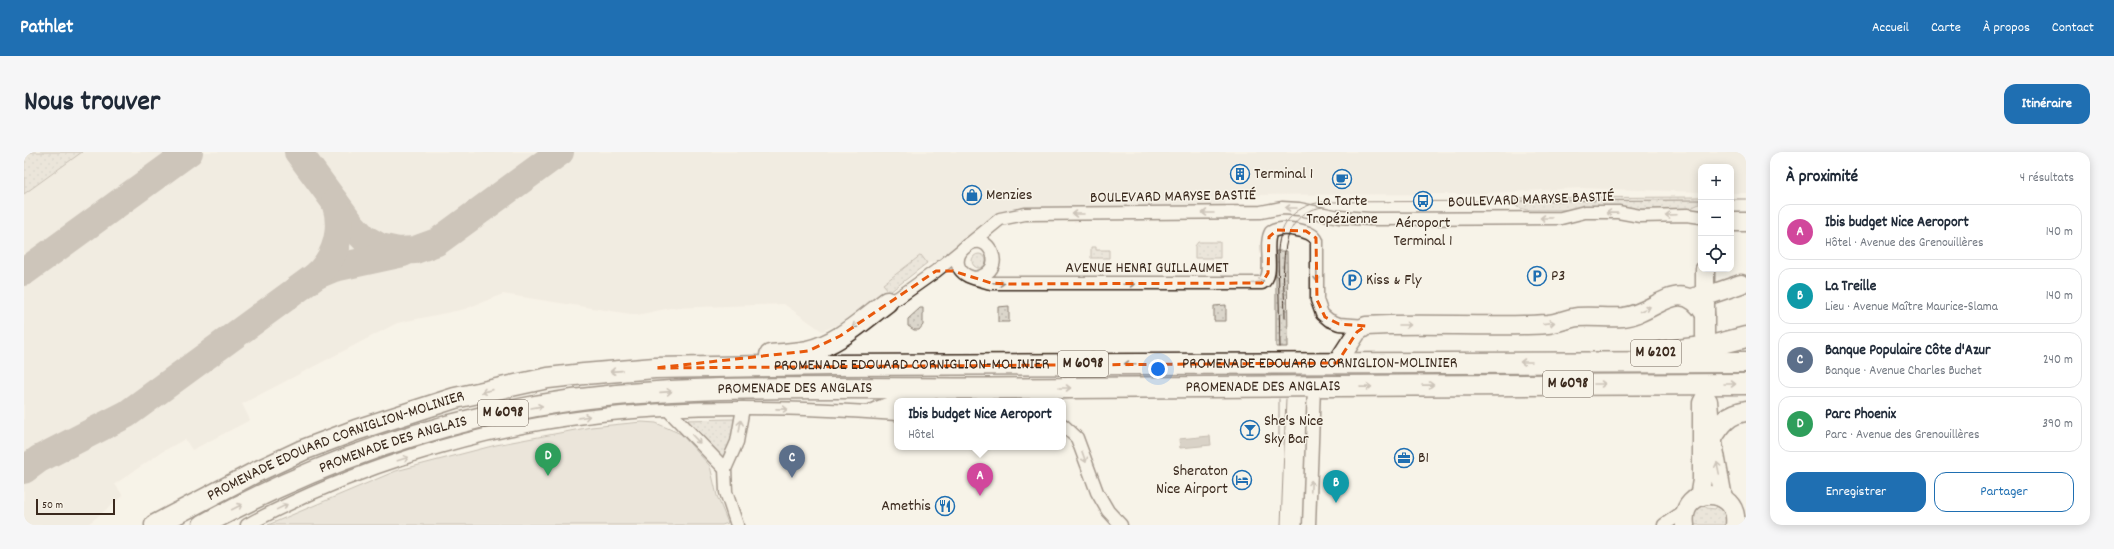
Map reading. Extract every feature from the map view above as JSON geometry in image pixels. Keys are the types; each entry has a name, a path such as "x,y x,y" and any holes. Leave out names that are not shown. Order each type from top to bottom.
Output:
{"main road":[{"path":"655,368 808,351 840,336 887,302"},
{"name":"M 6202","path":"1565,362 1596,357 1667,352 1711,346 1746,337"},
{"name":"PROMENADE EDOUARD CORNIGLION-MOLINIER","path":"155,525 218,490 303,450 430,405 548,378 655,368 829,365 1746,362"},
{"path":"1242,387 1272,380 1313,378 1327,371 1337,363"},
{"name":"PROMENADE DES ANGLAIS","path":"202,525 311,471 385,443 456,423 571,400 624,394 726,389 1242,387 1314,399 1494,384 1746,384"},
{"path":"1712,438 1721,424 1729,416 1746,411"}],"street":[{"name":"BOULEVARD MARYSE BASTIÉ","path":"887,302 898,298 936,271 964,246 1000,219 1025,214 1247,213 1288,208 1305,209 1339,217 1370,219 1561,218 1584,212 1618,212 1640,216 1698,216"},
{"path":"1734,222 1746,222"},
{"name":"AVENUE HENRI GUILLAUMET","path":"971,277 992,283 1010,284 1252,284 1264,282 1268,276 1269,240 1272,232 1277,230 1306,231 1316,238 1317,300 1322,314 1329,320 1339,324 1366,326"},
{"path":"936,271 953,271 971,277 985,275 992,266 993,255 986,245 981,243 975,242 964,246 960,251 958,262 963,272 971,277"},
{"path":"1705,336 1705,314 1702,296 1710,272"},
{"path":"1714,272 1726,281 1744,284"},
{"path":"1337,363 1357,332 1366,326 1548,324 1583,317 1612,317 1634,314 1677,295 1702,296 1744,284"},
{"path":"938,398 972,397 993,389"},
{"path":"1699,497 1702,480 1702,403 1705,397 1708,401 1712,438 1723,498"},
{"path":"1309,525 1314,399"},
{"path":"869,412 886,403 894,401"},
{"path":"737,525 726,492 725,469 737,442 743,408"},
{"path":"247,525 314,492 354,475 431,450 526,427 584,417 743,408 894,414"},
{"path":"669,411 725,469"},
{"path":"1066,428 1077,438 1098,492 1108,511 1121,525"},
{"path":"1664,525 1685,518 1689,505 1699,497 1708,494 1723,498 1733,508 1735,525"}],"highlighted area":[{"path":"1277,230 1306,231 1316,238 1317,300 1325,317 1339,324 1366,326 1357,332 1337,363 655,368 808,351 840,336 936,271 953,271 991,283 1010,284 1262,283 1268,273 1269,237"}],"shaded area":[{"path":"24,152 1746,152 1746,193 1734,193 1734,164 1698,164 1698,192 1581,188 1470,194 1225,195 1225,209 1009,211 940,260 927,263 890,292 887,304 822,331 784,304 670,308 637,315 503,294 465,309 397,323 242,404 250,420 192,450 185,439 160,453 115,484 123,496 87,525 24,525"},
{"path":"24,152 82,152 24,194"},
{"path":"1698,197 1698,204 1689,209 1527,210 1517,207 1510,198"},
{"path":"1198,242 1220,242 1220,258 1195,258 1195,246"},
{"path":"1091,247 1096,247 1096,250 1109,250 1109,258 1091,258"},
{"path":"1276,251 1287,251 1288,347 1276,347"},
{"path":"976,254 982,254 986,258 986,264 982,268 976,268 972,264 972,258"},
{"path":"921,255 927,263 890,292 883,284"},
{"path":"1226,305 1226,321 1214,321 1214,306"},
{"path":"1009,306 1009,322 998,322 998,307"},
{"path":"920,308 923,308 923,325 919,330 914,330 908,326 908,319"},
{"path":"734,419 734,438 723,460 685,420"},
{"path":"642,422 656,423 681,434 710,466 717,496 728,523 722,525 268,525 396,471 496,445 591,427"},
{"path":"1210,436 1211,445 1180,448 1179,439"},
{"path":"1703,505 1707,508 1715,509 1718,505 1725,510 1727,525 1694,525 1695,511"}],"taxiway":[{"path":"24,272 189,152"},
{"path":"298,152 352,225 364,238 380,247 398,251 415,250 437,242 560,152"},
{"path":"24,470 39,459 127,414 317,275 330,259 337,241 339,222 335,202"},
{"path":"317,275 334,268 403,253"}],"tram line":[{"path":"1734,199 1746,199"},
{"path":"1280,347 1279,240 1286,223 1298,210 1306,206 1325,202 1698,200"},
{"path":"1285,317 1284,268 1285,251 1289,235 1296,222 1307,212 1323,207"},
{"path":"1279,399 1279,441"},
{"path":"1281,525 1286,399"}],"place":[{"name":"Terminal 1","path":"1240,174"},
{"name":"La Tarte Tropézienne","path":"1342,179"},
{"name":"Menzies","path":"972,195"},
{"name":"Aéroport Terminal 1","path":"1423,201"},
{"name":"P3","path":"1537,276"},
{"name":"Kiss & Fly","path":"1352,280"},
{"name":"She's Nice Sky Bar","path":"1250,430"},
{"name":"B1","path":"1404,458"},
{"name":"Parc Phoenix","path":"548,476"},
{"name":"Banque Populaire Côte d'Azur","path":"792,478"},
{"name":"Sheraton Nice Airport","path":"1242,480"},
{"name":"Ibis budget Nice Aeroport","path":"980,496"},
{"name":"La Treille","path":"1336,503"},
{"name":"Amethis","path":"945,506"}]}
